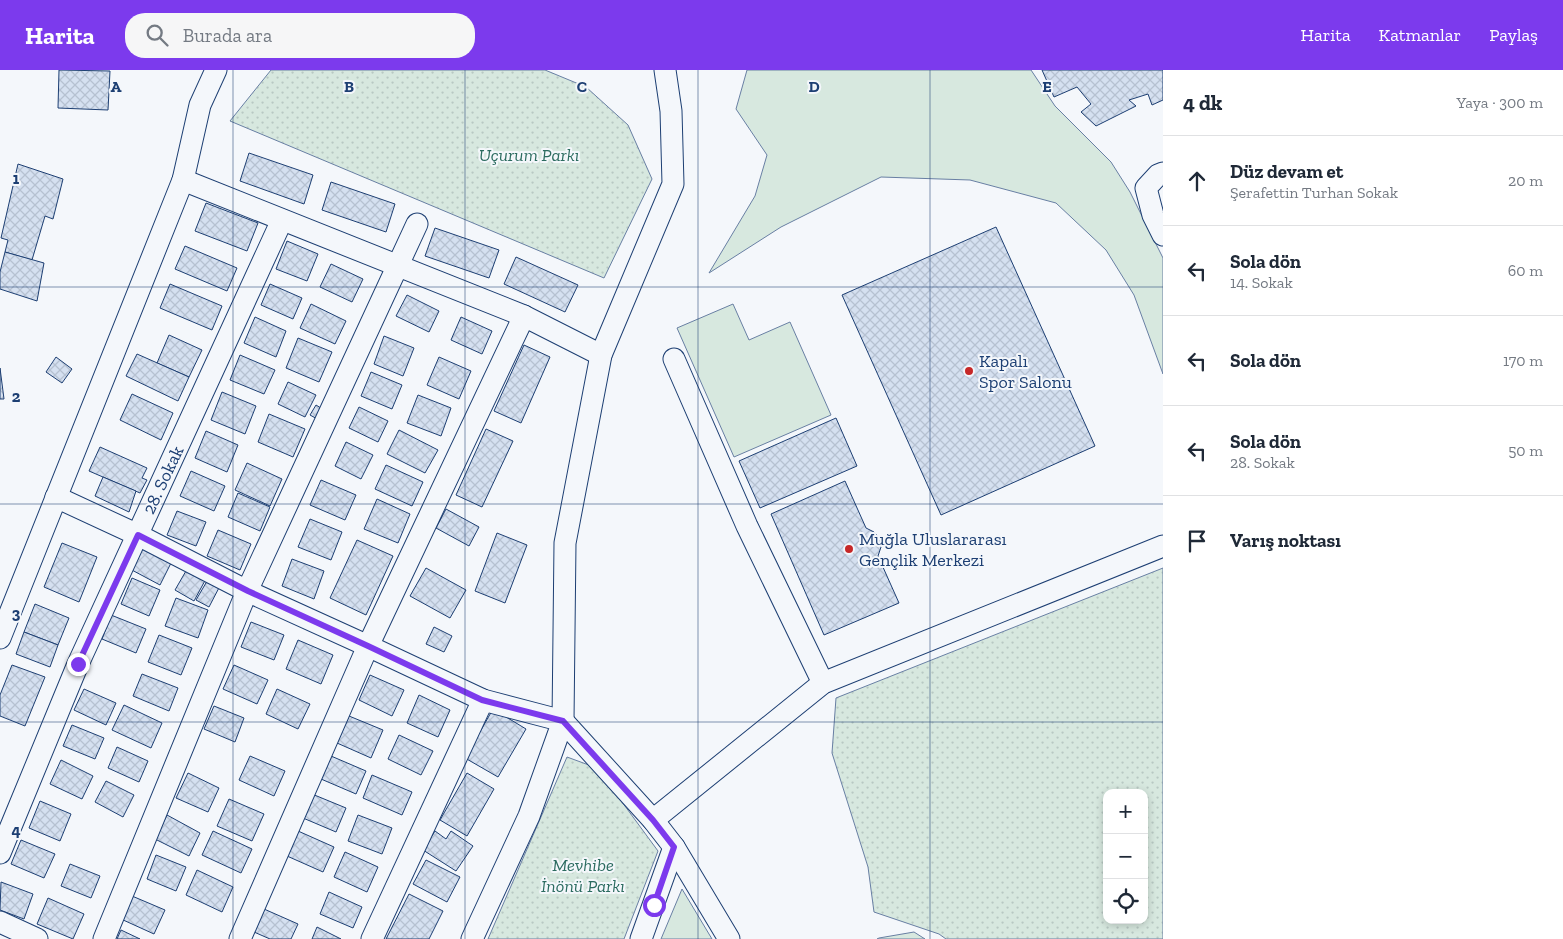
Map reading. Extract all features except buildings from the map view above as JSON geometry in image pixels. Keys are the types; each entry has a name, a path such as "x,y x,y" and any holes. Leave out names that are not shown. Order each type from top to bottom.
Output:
{"street":[{"path":"0,638 183,180 200,105 216,70"},
{"path":"472,939 529,816 563,721 564,543 601,355 673,184 671,111 665,70"},
{"path":"1163,172 1146,188 1153,214 1163,236"},
{"path":"183,180 524,316 601,355"},
{"name":"28. Sokak","path":"0,852 78,664 282,220"},
{"path":"104,939 248,591 417,224"},
{"path":"240,939 368,646 524,316"},
{"path":"674,360 747,526 823,683"},
{"path":"56,497 138,535 248,591 482,700 563,721 653,820 674,847 729,939"},
{"path":"653,820 823,683 1163,546"},
{"path":"372,939 482,700"},
{"path":"641,939 674,847"},
{"path":"0,922 37,939"}],"green space":[{"name":"Uçurum Parkı","path":"271,70 545,70 586,87 628,125 652,179 604,278 230,121"},
{"path":"747,70 1031,70 1055,106 1111,162 1130,192 1163,258 1163,374 1134,295 1106,250 1056,203 970,180 881,177 781,227 709,273 755,196 767,155 736,109"},
{"path":"733,304 749,340 790,322 831,415 734,457 677,328"},
{"path":"1163,568 1163,939 946,939 939,934 874,912 868,867 832,753 836,698"},
{"name":"Mevhibe İnönü Parkı","path":"567,757 597,768 658,851 624,939 488,939"},
{"path":"682,889 712,939 661,939"},
{"path":"914,932 925,939 877,939 879,938"}],"place":[{"name":"Kapalı Spor Salonu","path":"969,371"},
{"name":"Muğla Uluslararası Gençlik Merkezi","path":"849,549"}],"route":[{"path":"78,664 138,535 248,591 482,700 563,721 653,820 674,847 654,905"}]}
